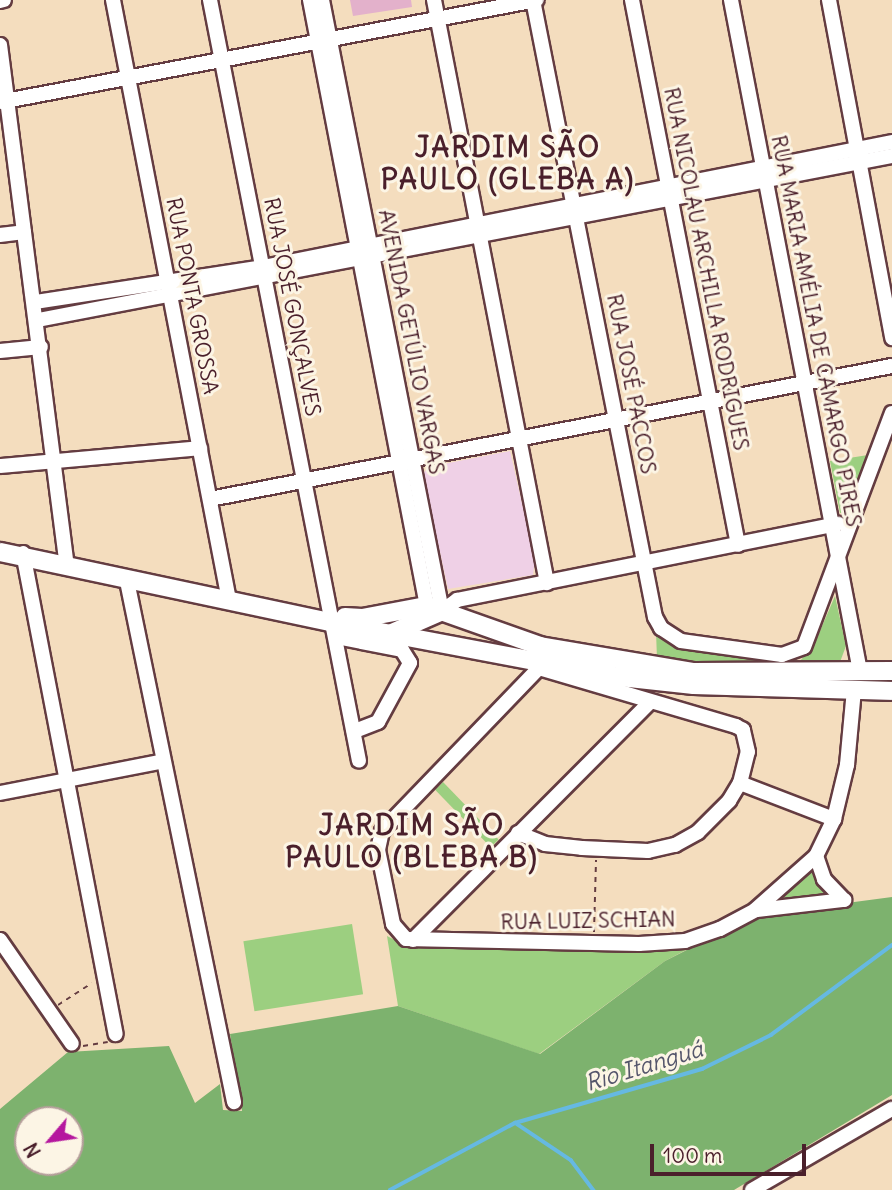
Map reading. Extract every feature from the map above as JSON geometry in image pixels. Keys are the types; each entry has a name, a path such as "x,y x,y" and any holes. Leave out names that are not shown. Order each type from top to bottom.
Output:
{"main road":[{"path":"0,550 127,581 330,623 441,641 561,671 694,685 892,691"},
{"path":"392,633 442,610"},
{"path":"441,641 442,610"},
{"path":"330,623 442,610 540,646 623,663 694,671 892,671"}],"street":[{"name":"RUA PONTA GROSSA","path":"113,0 229,600"},
{"name":"RUA JOSÉ GONÇALVES","path":"210,0 359,761"},
{"name":"AVENIDA GETÚLIO VARGAS","path":"310,0 324,41 407,463 442,610"},
{"name":"AVENIDA GETÚLIO VARGAS","path":"322,0 324,41"},
{"path":"434,0 547,583"},
{"path":"4,101 534,0"},
{"name":"RUA JOSÉ PACCOS","path":"534,0 657,623 676,639 782,655 804,647 839,562"},
{"name":"RUA NICOLAU ARCHILLA RODRIGUES","path":"632,0 738,545"},
{"name":"RUA MARIA AMÉLIA DE CAMARGO PIRES","path":"731,0 860,670"},
{"path":"830,0 892,338"},
{"path":"0,45 4,101 38,320 67,567"},
{"path":"38,320 169,290 859,155 892,142"},
{"path":"859,155 892,156"},
{"path":"0,235 24,232"},
{"path":"35,302 169,290"},
{"path":"0,351 41,347"},
{"path":"210,499 407,463 892,366"},
{"path":"839,562 892,413"},
{"path":"0,466 200,448"},
{"path":"442,610 547,583 854,521"},
{"path":"28,557 67,780 116,1034"},
{"path":"127,581 160,762 233,1102"},
{"path":"330,623 402,650 410,663 378,722 354,731"},
{"path":"531,664 378,840 393,924 401,936 413,940 649,703"},
{"path":"517,833 545,844 597,849 648,851 675,845 716,818 740,783 747,752 743,730 649,703 561,671"},
{"name":"RUA LUIZ SCHIAN","path":"413,940 594,943 685,941 720,929 755,910 816,856 834,819 847,765 854,690"},
{"path":"0,793 160,762"},
{"path":"740,783 834,819"},
{"path":"755,910 844,900 824,879 816,856"},
{"path":"0,940 72,1044"},
{"path":"752,1190 892,1109"}],"path":[{"path":"594,943 597,849"},
{"path":"48,1011 105,975"},
{"path":"72,1044 97,1046 116,1034"}],"shaded area":[{"path":"510,451 535,560 533,575 448,589 423,474 428,467"}],"green space":[{"path":"868,455 850,512 840,513 830,461"},
{"path":"835,596 846,646 840,662 798,668 657,659 656,632 800,661 814,645"},
{"path":"443,782 499,840 491,847 435,790"},
{"path":"816,867 835,898 769,905"},
{"path":"892,897 892,1095 734,1190 0,1190 0,1109 68,1052 169,1046 195,1103 220,1084 223,1110 242,1111 230,1034 398,1006 540,1054 665,961 756,915"},
{"path":"352,924 363,994 254,1011 243,941"},
{"path":"387,936 411,948 660,950 701,942 665,961 539,1054 398,1006"}],"building":[{"path":"350,0 411,0 412,7 353,16"}],"waterway":[{"name":"Rio Itanguá","path":"390,1190 515,1123 702,1069 771,1035 892,945"},
{"path":"517,1124 571,1160 594,1190"}],"district":[{"name":"JARDIM SÃO PAULO (GLEBA A)","path":"508,163"},
{"name":"JARDIM SÃO PAULO (BLEBA B)","path":"412,841"}]}
